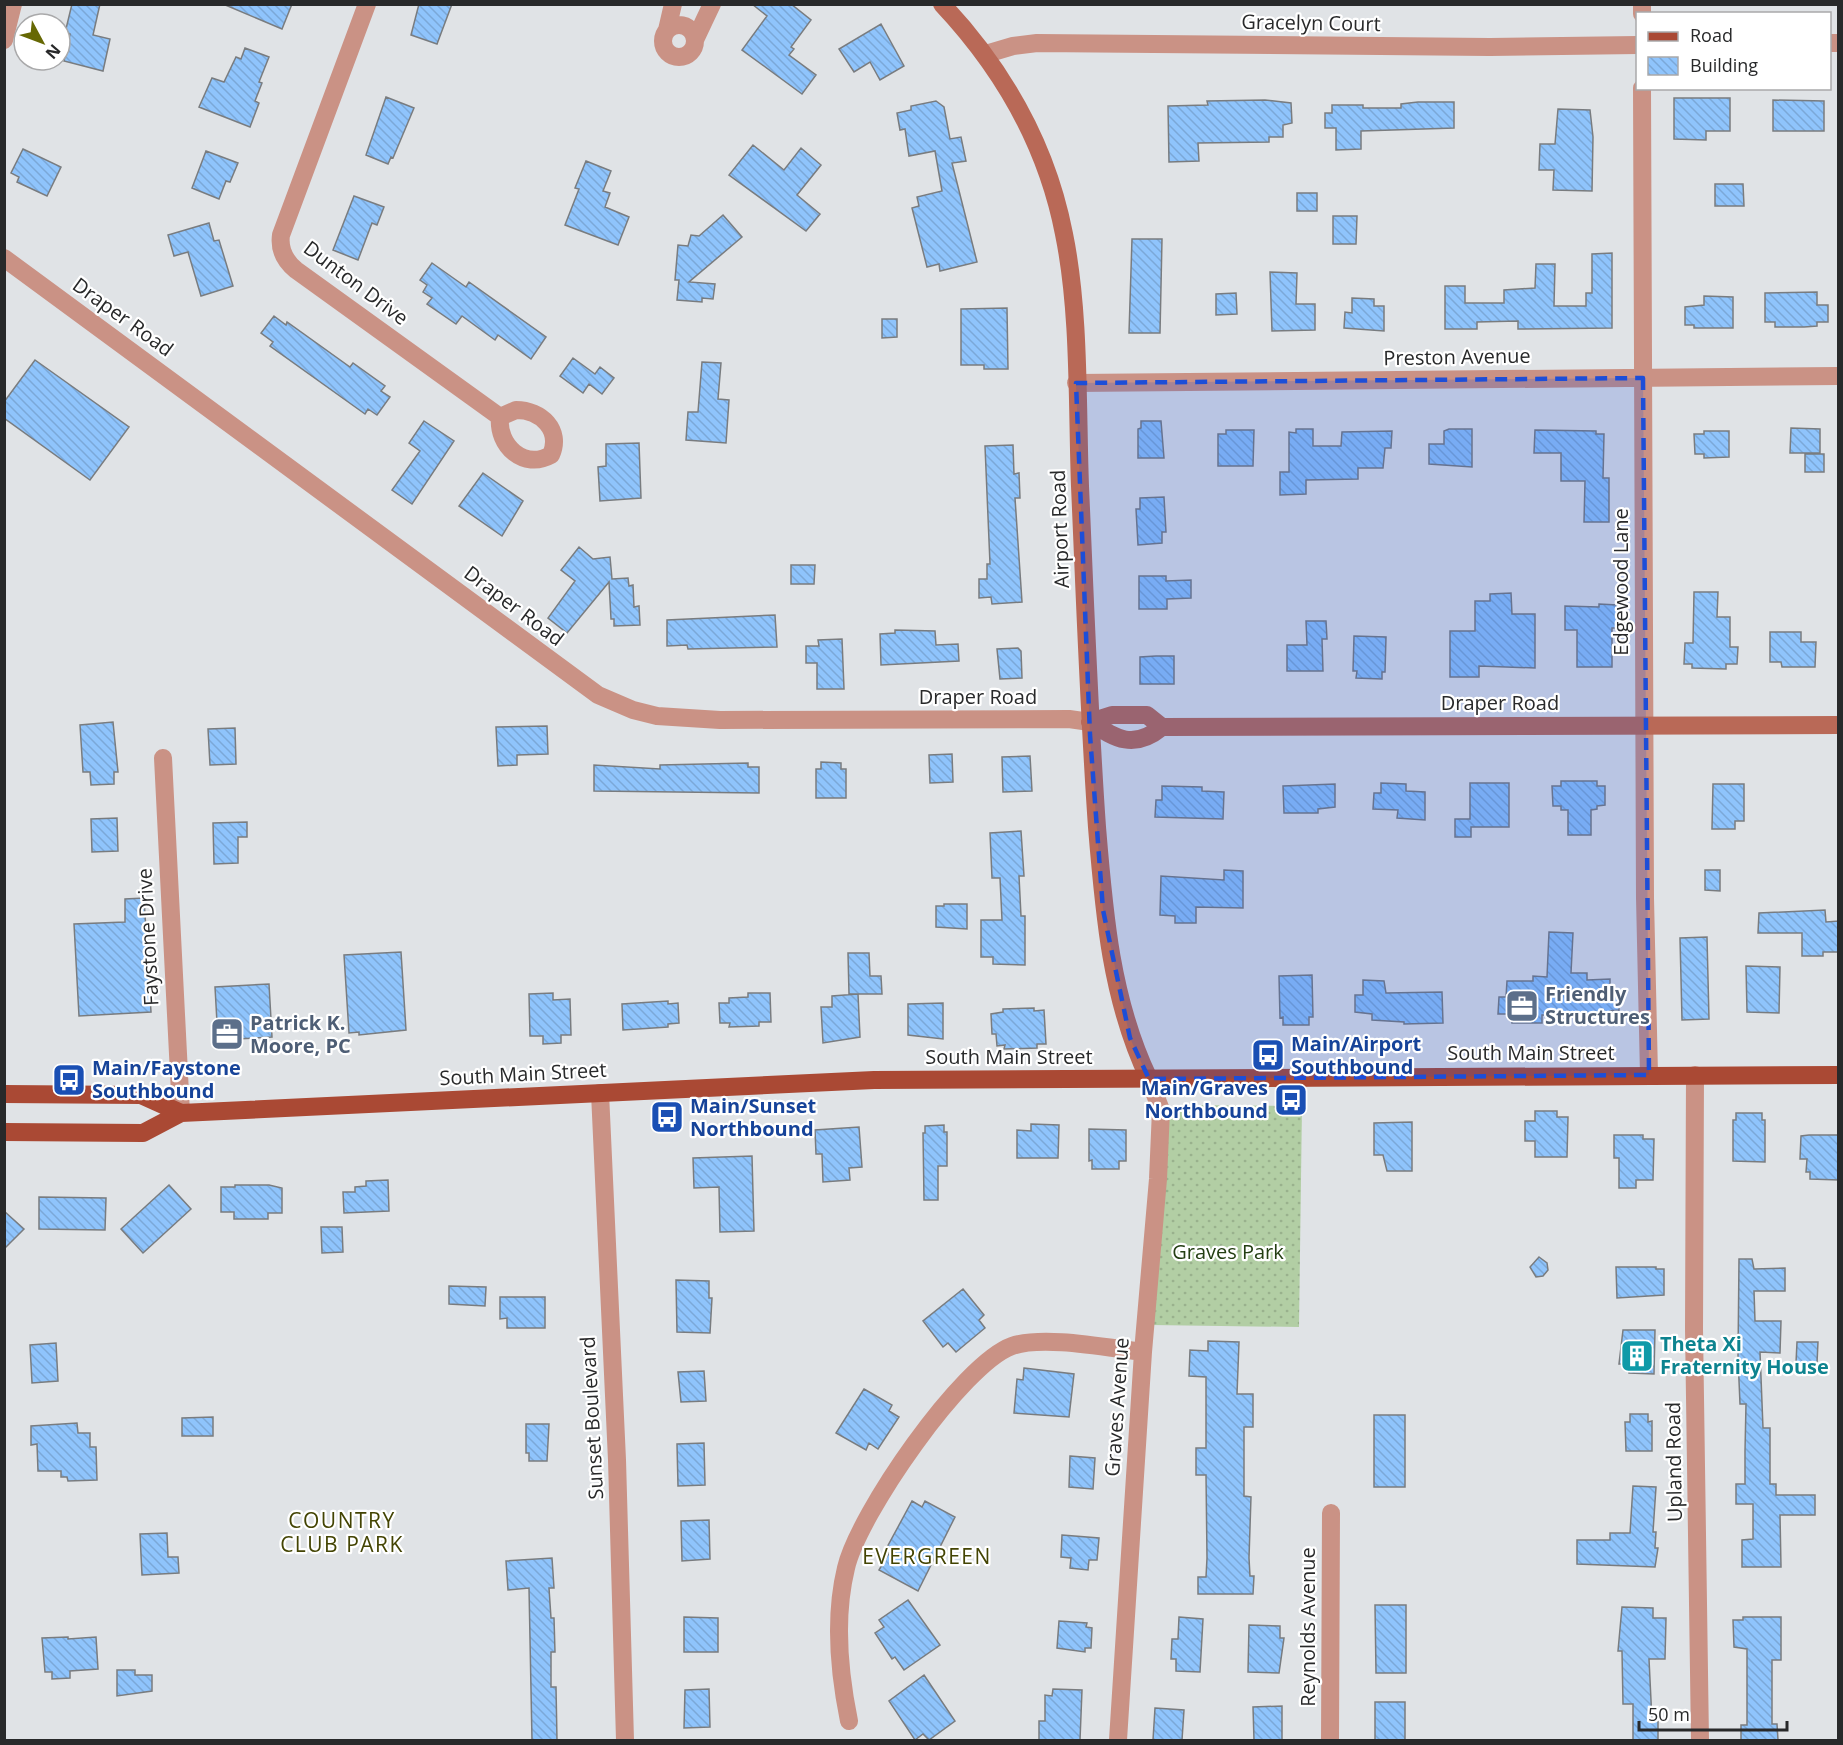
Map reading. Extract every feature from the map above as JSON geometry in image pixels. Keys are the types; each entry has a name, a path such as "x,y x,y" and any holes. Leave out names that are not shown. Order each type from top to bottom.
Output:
{"main road":[{"name":"South Main Street","path":"4,1132 143,1133 181,1113 874,1080 1839,1075"},
{"name":"South Main Street","path":"4,1094 141,1095 181,1113"}],"street":[{"path":"4,40 13,4"},
{"name":"Dunton Drive","path":"367,4 281,235 281,248 290,265 296,270 500,417"},
{"path":"673,4 663,42 668,53 674,56 686,55 694,46 712,4"},
{"name":"Airport Road","path":"942,4 986,54 1026,120 1058,206 1069,265 1090,722 1103,910 1130,1038 1149,1078"},
{"path":"667,30 678,25 685,26 690,29 695,40"},
{"name":"Gracelyn Court","path":"986,54 1013,46 1037,43 1490,47 1636,45"},
{"name":"Edgewood Lane","path":"1642,90 1644,724 1649,1075"},
{"name":"Draper Road","path":"4,258 365,521 558,667 598,695 633,710 669,718 720,720 1069,719 1090,722 1116,739 1148,738 1162,727 1839,725"},
{"name":"Preston Avenue","path":"1076,383 1839,376"},
{"name":"Faystone Drive","path":"162,758 181,1113"},
{"name":"Upland Road","path":"1695,1075 1694,1329 1700,1740"},
{"name":"Graves Avenue","path":"1118,1740 1161,1110 1149,1078"},
{"name":"Sunset Boulevard","path":"600,1093 617,1460 625,1740"},
{"path":"849,1721 842,1679 839,1636 846,1566 890,1481 934,1418 990,1357 1012,1346 1036,1341 1143,1352"},
{"name":"Reynolds Avenue","path":"1330,1740 1331,1513"}],"highlighted area":[{"path":"1643,378 1649,1075 1149,1079 1130,1038 1103,910 1090,735 1076,383"}],"green space":[{"name":"Graves Park","path":"1182,1105 1302,1106 1299,1327 1151,1325 1169,1113"}],"building":[{"path":"72,4 100,4 93,35 110,39 103,71 72,63 72,12 70,12"},
{"path":"223,4 292,4 282,29"},
{"path":"419,4 452,4 437,44 411,35"},
{"path":"752,4 791,4 811,20 791,47 794,49 789,55 816,75 802,94 742,50 767,16"},
{"path":"881,24 904,66 880,80 870,62 854,72 839,49"},
{"path":"245,48 269,57 259,82 262,83 255,101 259,103 250,127 199,107 212,78 224,82 236,57 241,59"},
{"path":"386,97 414,108 393,158 391,157 388,164 366,155"},
{"path":"1674,98 1730,98 1730,131 1706,131 1706,140 1674,139"},
{"path":"1265,100 1291,103 1292,123 1283,125 1283,137 1269,137 1269,142 1198,143 1199,161 1169,162 1168,106 1208,105 1207,101"},
{"path":"1773,100 1824,101 1824,131 1773,131"},
{"path":"936,101 944,107 950,139 961,137 966,161 952,163 977,262 940,271 939,264 927,267 912,208 919,206 917,197 942,191 935,151 909,156 905,129 900,130 897,113 911,110 911,106"},
{"path":"1454,102 1454,128 1361,131 1361,149 1336,150 1336,128 1325,128 1325,113 1332,113 1332,105 1401,108 1401,104"},
{"path":"1558,109 1590,110 1593,137 1592,191 1553,190 1554,170 1539,170 1540,144 1555,144"},
{"path":"753,145 784,170 801,148 821,165 797,195 820,214 806,231 729,175"},
{"path":"23,149 61,167 47,196 17,182 19,177 11,173"},
{"path":"206,151 238,163 230,182 226,181 219,199 192,188"},
{"path":"586,161 611,171 603,191 610,193 605,207 629,217 618,245 565,225 579,189 575,188"},
{"path":"1715,184 1743,184 1744,206 1715,206"},
{"path":"1297,193 1317,193 1317,211 1297,211"},
{"path":"354,196 384,207 377,225 372,223 358,260 333,250"},
{"path":"723,215 742,237 689,282 715,284 713,299 702,298 702,302 677,300 679,280 675,280 678,245 688,246 691,235 699,236"},
{"path":"1333,216 1357,216 1356,244 1333,244"},
{"path":"209,223 214,241 219,240 233,286 201,296 188,252 174,256 168,235"},
{"path":"1132,239 1162,239 1160,333 1129,333"},
{"path":"1612,253 1612,328 1518,329 1518,321 1477,322 1477,329 1445,329 1445,286 1465,286 1465,303 1504,303 1504,290 1535,288 1536,264 1555,264 1554,306 1586,306 1586,293 1592,293 1592,254"},
{"path":"432,263 466,287 469,282 546,337 531,359 498,335 495,340 462,316 456,324 427,304 432,298 423,292 427,285 420,280"},
{"path":"1270,272 1297,273 1296,304 1315,304 1315,330 1272,331"},
{"path":"1817,292 1817,305 1828,305 1828,322 1817,322 1817,326 1775,327 1775,322 1765,322 1765,293"},
{"path":"1236,293 1237,314 1216,315 1216,294"},
{"path":"1704,296 1733,297 1733,328 1694,328 1694,325 1685,325 1685,307 1704,305"},
{"path":"1352,298 1374,299 1374,306 1384,306 1384,331 1344,328 1345,312 1352,313"},
{"path":"1007,308 1008,369 984,369 984,365 961,365 961,309"},
{"path":"274,316 286,325 287,322 350,367 353,363 385,386 381,391 390,397 377,415 368,409 365,414 270,346 273,342 261,333"},
{"path":"882,319 897,319 897,337 882,338"},
{"path":"573,358 595,374 600,367 614,378 602,394 589,384 583,393 560,376"},
{"path":"35,360 129,427 90,480 4,418 4,402"},
{"path":"702,362 721,363 718,399 729,400 726,443 686,440 688,412 698,412"},
{"path":"424,421 454,441 412,504 392,490 420,451 409,443"},
{"path":"1141,421 1161,421 1164,458 1138,458 1138,429 1141,428"},
{"path":"1791,428 1820,429 1820,453 1790,453"},
{"path":"1296,429 1313,429 1313,446 1341,446 1342,432 1392,431 1391,448 1385,448 1383,468 1358,468 1358,479 1306,480 1306,494 1280,495 1280,472 1289,472 1289,432 1296,433"},
{"path":"1472,429 1472,467 1429,464 1429,444 1444,444 1444,431"},
{"path":"1226,430 1254,430 1253,466 1218,466 1218,434 1226,434"},
{"path":"1535,430 1596,431 1596,434 1604,434 1603,478 1609,478 1609,522 1584,522 1585,481 1561,481 1561,453 1534,453"},
{"path":"1704,431 1729,431 1729,457 1704,458 1704,454 1695,454 1694,434 1704,434"},
{"path":"639,443 641,498 600,501 598,467 606,466 606,444"},
{"path":"1013,445 1014,474 1019,473 1020,498 1015,498 1022,602 992,604 991,597 979,598 979,579 987,579 987,564 990,564 985,446"},
{"path":"1805,454 1824,454 1824,472 1805,472"},
{"path":"483,473 523,501 502,536 459,506"},
{"path":"1164,497 1166,532 1162,532 1162,543 1138,545 1136,509 1140,509 1140,498"},
{"path":"579,547 593,559 610,557 612,579 628,578 629,586 633,585 634,607 639,606 640,625 614,626 614,619 611,619 609,582 567,633 548,618 575,581 561,570"},
{"path":"791,565 815,565 814,584 791,584"},
{"path":"1139,576 1166,576 1166,581 1191,580 1191,598 1167,599 1167,609 1139,609"},
{"path":"1694,592 1718,592 1717,617 1730,617 1730,647 1738,647 1737,664 1726,664 1726,669 1692,668 1692,664 1684,664 1685,643 1693,643"},
{"path":"1511,593 1512,614 1535,614 1535,668 1479,666 1479,677 1450,677 1450,631 1475,631 1475,601 1490,601 1490,594"},
{"path":"1599,604 1617,605 1617,628 1612,628 1612,667 1577,667 1577,630 1565,630 1565,606 1599,607"},
{"path":"775,615 777,647 688,649 687,645 667,646 667,620"},
{"path":"1306,621 1326,621 1327,639 1322,639 1323,671 1287,671 1287,645 1307,645"},
{"path":"895,630 935,631 936,645 958,644 959,661 881,665 880,634 895,633"},
{"path":"1770,632 1801,632 1801,642 1816,642 1815,667 1782,667 1781,662 1770,662"},
{"path":"1354,636 1386,637 1385,672 1382,672 1382,679 1356,678 1357,671 1353,671"},
{"path":"842,639 844,689 817,689 817,663 806,663 806,646 819,646 818,640"},
{"path":"1018,648 1021,651 1022,678 1000,679 997,649"},
{"path":"1174,656 1174,684 1140,684 1140,657"},
{"path":"113,722 118,772 114,772 114,784 91,785 90,772 83,772 80,725"},
{"path":"547,726 548,754 517,755 517,765 498,766 496,727"},
{"path":"235,728 236,764 210,765 208,729"},
{"path":"952,754 953,782 930,783 929,755"},
{"path":"1030,756 1032,791 1003,792 1002,757"},
{"path":"821,762 841,763 841,769 846,769 846,798 816,798 816,769 821,769"},
{"path":"748,763 748,767 759,767 759,793 594,791 594,765 660,769 660,765"},
{"path":"1561,781 1597,781 1597,786 1605,786 1605,805 1591,810 1591,835 1568,835 1568,810 1561,810 1561,806 1553,806 1552,786 1561,786"},
{"path":"1381,783 1406,784 1406,791 1425,792 1425,820 1397,818 1398,810 1373,809 1374,793 1381,793"},
{"path":"1470,783 1509,783 1509,827 1471,827 1471,837 1455,837 1455,819 1470,819"},
{"path":"1335,784 1335,807 1318,809 1318,813 1284,813 1283,786"},
{"path":"1713,784 1744,784 1744,821 1735,821 1735,829 1712,829"},
{"path":"1162,786 1202,787 1202,791 1224,792 1223,819 1155,817 1156,800 1162,800"},
{"path":"117,818 118,851 92,852 91,819"},
{"path":"247,822 247,837 238,837 238,863 214,864 213,823"},
{"path":"1021,831 1024,876 1019,876 1021,916 1025,916 1025,965 993,964 993,957 981,957 981,920 1002,920 1000,878 992,878 990,833"},
{"path":"1224,870 1243,871 1243,908 1196,907 1196,923 1175,923 1175,916 1160,915 1161,876 1224,880"},
{"path":"1705,870 1720,870 1720,891 1705,890"},
{"path":"144,898 151,1012 79,1016 74,924 125,922 125,899"},
{"path":"944,904 967,904 967,929 936,927 936,906 944,906"},
{"path":"1825,910 1826,922 1839,921 1839,952 1823,952 1823,956 1802,956 1802,933 1758,933 1759,913"},
{"path":"1549,932 1573,933 1571,973 1587,973 1587,980 1610,979 1610,990 1618,990 1619,1010 1610,1011 1610,1014 1542,1015 1542,1023 1512,1023 1512,1014 1498,1014 1499,997 1506,997 1507,981 1533,981 1533,976 1547,977"},
{"path":"1707,937 1709,1019 1682,1020 1680,938"},
{"path":"401,952 406,1030 359,1035 359,1032 349,1033 344,955"},
{"path":"848,953 869,953 870,976 881,976 882,994 849,994"},
{"path":"1746,966 1780,967 1779,1013 1747,1012"},
{"path":"1312,975 1313,1017 1309,1017 1309,1025 1283,1025 1283,1017 1280,1018 1279,976"},
{"path":"1363,980 1384,981 1386,993 1442,992 1443,1023 1404,1024 1404,1022 1372,1020 1372,1014 1355,1012 1355,995 1363,995"},
{"path":"269,984 272,1037 218,1040 215,987"},
{"path":"553,993 553,1000 570,999 571,1035 561,1035 561,1043 543,1044 543,1036 530,1036 529,994"},
{"path":"748,993 770,993 771,1022 759,1022 759,1026 729,1027 730,1023 720,1023 719,1003 729,1003 729,998 748,997"},
{"path":"858,994 860,1037 823,1043 821,1007 832,1007 832,996"},
{"path":"668,1001 668,1004 678,1003 679,1023 668,1024 668,1027 623,1030 622,1004"},
{"path":"943,1003 943,1039 908,1035 908,1004"},
{"path":"1034,1008 1034,1011 1044,1010 1046,1044 1037,1044 1037,1048 1004,1049 1005,1045 997,1046 996,1034 992,1034 991,1014 1003,1012 1003,1009"},
{"path":"1535,1111 1557,1111 1557,1117 1568,1117 1567,1157 1535,1157 1535,1141 1525,1141 1525,1121 1535,1121"},
{"path":"1736,1113 1762,1113 1762,1120 1765,1120 1765,1162 1733,1161 1733,1120 1736,1120"},
{"path":"1412,1122 1412,1171 1387,1171 1383,1155 1374,1155 1374,1123"},
{"path":"1031,1124 1059,1125 1058,1158 1017,1158 1017,1130 1031,1131"},
{"path":"944,1125 944,1132 947,1132 947,1166 938,1166 938,1200 924,1200 923,1133 925,1133 925,1126"},
{"path":"859,1127 862,1167 849,1168 850,1180 823,1182 822,1154 816,1154 815,1130"},
{"path":"1089,1129 1126,1130 1126,1161 1119,1161 1119,1169 1092,1169 1092,1160 1089,1161"},
{"path":"1614,1135 1643,1135 1643,1139 1654,1139 1653,1180 1636,1180 1636,1188 1619,1188 1619,1158 1614,1158"},
{"path":"1839,1135 1839,1180 1810,1179 1810,1172 1806,1172 1807,1159 1800,1159 1801,1136"},
{"path":"752,1156 754,1231 720,1232 719,1187 694,1188 693,1158"},
{"path":"388,1180 389,1211 344,1213 343,1192 355,1192 355,1187 366,1186 366,1181"},
{"path":"169,1185 191,1209 143,1253 121,1229"},
{"path":"235,1185 269,1185 282,1188 282,1213 268,1213 268,1219 234,1219 234,1212 221,1212 221,1187 235,1187"},
{"path":"39,1197 106,1198 105,1230 39,1229"},
{"path":"4,1211 24,1229 4,1249"},
{"path":"321,1227 342,1227 343,1252 322,1253"},
{"path":"1539,1257 1547,1263 1548,1270 1543,1276 1536,1277 1530,1267"},
{"path":"1739,1259 1752,1259 1754,1269 1785,1268 1785,1291 1754,1291 1755,1321 1781,1321 1780,1353 1760,1352 1763,1428 1770,1428 1770,1484 1776,1484 1776,1495 1815,1495 1815,1515 1780,1515 1781,1567 1742,1567 1742,1540 1753,1539 1753,1504 1736,1504 1736,1484 1745,1484 1746,1404 1740,1404"},
{"path":"1616,1267 1664,1269 1664,1295 1617,1298"},
{"path":"676,1280 709,1281 709,1298 712,1298 710,1333 677,1332"},
{"path":"449,1286 486,1287 485,1306 449,1304"},
{"path":"963,1289 984,1315 979,1320 985,1328 956,1352 948,1343 943,1347 923,1321"},
{"path":"500,1297 545,1297 545,1328 507,1328 507,1318 500,1319"},
{"name":"Theta Xi Fraternity House","path":"1623,1330 1655,1330 1654,1374 1629,1373 1629,1364 1619,1364"},
{"path":"1208,1341 1239,1342 1237,1394 1253,1394 1253,1427 1244,1427 1244,1496 1251,1497 1249,1558 1250,1576 1254,1576 1253,1594 1198,1594 1198,1577 1206,1577 1207,1558 1206,1475 1196,1475 1196,1448 1206,1448 1206,1377 1189,1376 1190,1350 1208,1351"},
{"path":"1797,1342 1818,1342 1817,1363 1796,1363"},
{"path":"56,1343 58,1381 32,1383 30,1345"},
{"path":"1024,1368 1074,1374 1069,1417 1014,1413 1017,1379 1023,1380"},
{"path":"704,1371 706,1401 681,1402 678,1372"},
{"path":"864,1389 892,1405 889,1411 899,1417 878,1449 869,1443 866,1450 836,1433"},
{"path":"1630,1414 1648,1414 1648,1422 1652,1421 1652,1451 1626,1451 1625,1422 1630,1422"},
{"path":"1374,1415 1405,1415 1405,1487 1374,1487"},
{"path":"213,1417 213,1436 182,1436 182,1418"},
{"path":"77,1423 78,1433 90,1433 90,1447 96,1447 97,1480 68,1481 67,1477 61,1477 61,1471 38,1471 37,1444 31,1445 31,1426"},
{"path":"526,1424 549,1424 547,1461 529,1461 529,1453 526,1453"},
{"path":"704,1443 705,1485 678,1486 677,1444"},
{"path":"1070,1456 1095,1458 1093,1489 1069,1487"},
{"path":"1633,1486 1656,1487 1653,1532 1656,1532 1655,1548 1658,1548 1655,1567 1577,1564 1577,1540 1610,1540 1610,1533 1630,1533"},
{"path":"912,1501 922,1507 925,1501 955,1517 918,1591 879,1570 889,1553 885,1551"},
{"path":"709,1520 710,1559 682,1561 681,1521"},
{"path":"167,1533 168,1557 178,1557 179,1573 142,1575 140,1534"},
{"path":"1062,1535 1099,1538 1097,1560 1089,1560 1088,1570 1070,1568 1071,1558 1061,1557"},
{"path":"552,1558 554,1588 549,1588 551,1618 554,1618 555,1652 551,1652 551,1687 556,1687 557,1740 532,1740 529,1588 508,1590 506,1561"},
{"path":"908,1600 940,1645 904,1670 895,1657 892,1659 875,1633 884,1627 879,1620"},
{"path":"1375,1605 1406,1605 1406,1673 1376,1673"},
{"path":"1622,1607 1653,1608 1653,1618 1666,1618 1665,1659 1649,1659 1652,1721 1658,1721 1658,1740 1633,1740 1633,1704 1623,1704 1622,1651 1618,1651"},
{"path":"684,1617 718,1618 718,1652 684,1652"},
{"path":"1179,1617 1203,1619 1200,1672 1176,1671 1176,1659 1171,1659 1172,1639 1178,1639"},
{"path":"1743,1617 1781,1617 1781,1660 1772,1660 1772,1724 1777,1724 1778,1740 1741,1740 1741,1725 1747,1725 1747,1649 1734,1647 1733,1620 1743,1620"},
{"path":"1059,1621 1087,1623 1086,1627 1092,1628 1091,1648 1085,1648 1085,1652 1057,1648"},
{"path":"1249,1625 1280,1626 1280,1638 1284,1638 1279,1673 1248,1672"},
{"path":"68,1637 68,1639 96,1637 98,1669 70,1671 70,1678 52,1679 52,1672 45,1672 42,1638"},
{"path":"117,1670 135,1670 135,1675 152,1675 152,1691 117,1696"},
{"path":"924,1675 955,1721 929,1740 923,1734 915,1740 889,1701"},
{"path":"709,1689 710,1727 684,1728 685,1690"},
{"path":"1053,1689 1082,1690 1080,1740 1039,1740 1039,1721 1045,1721 1045,1695 1052,1696"},
{"path":"1375,1702 1405,1702 1405,1740 1375,1740"},
{"path":"1282,1706 1282,1740 1254,1740 1253,1707"},
{"path":"1155,1708 1184,1710 1182,1740 1153,1740"}],"place":[{"name":"Friendly Structures","path":"1522,1006"},
{"name":"Patrick K. Moore, PC","path":"227,1034"},
{"name":"Main/Airport Southbound","path":"1268,1055"},
{"name":"Main/Faystone Southbound","path":"69,1080"},
{"name":"Main/Graves Northbound","path":"1291,1100"},
{"name":"Main/Sunset Northbound","path":"667,1117"},
{"name":"Theta Xi Fraternity House","path":"1637,1356"}],"district":[{"name":"COUNTRY CLUB PARK","path":"342,1533"},
{"name":"EVERGREEN","path":"927,1557"}]}
